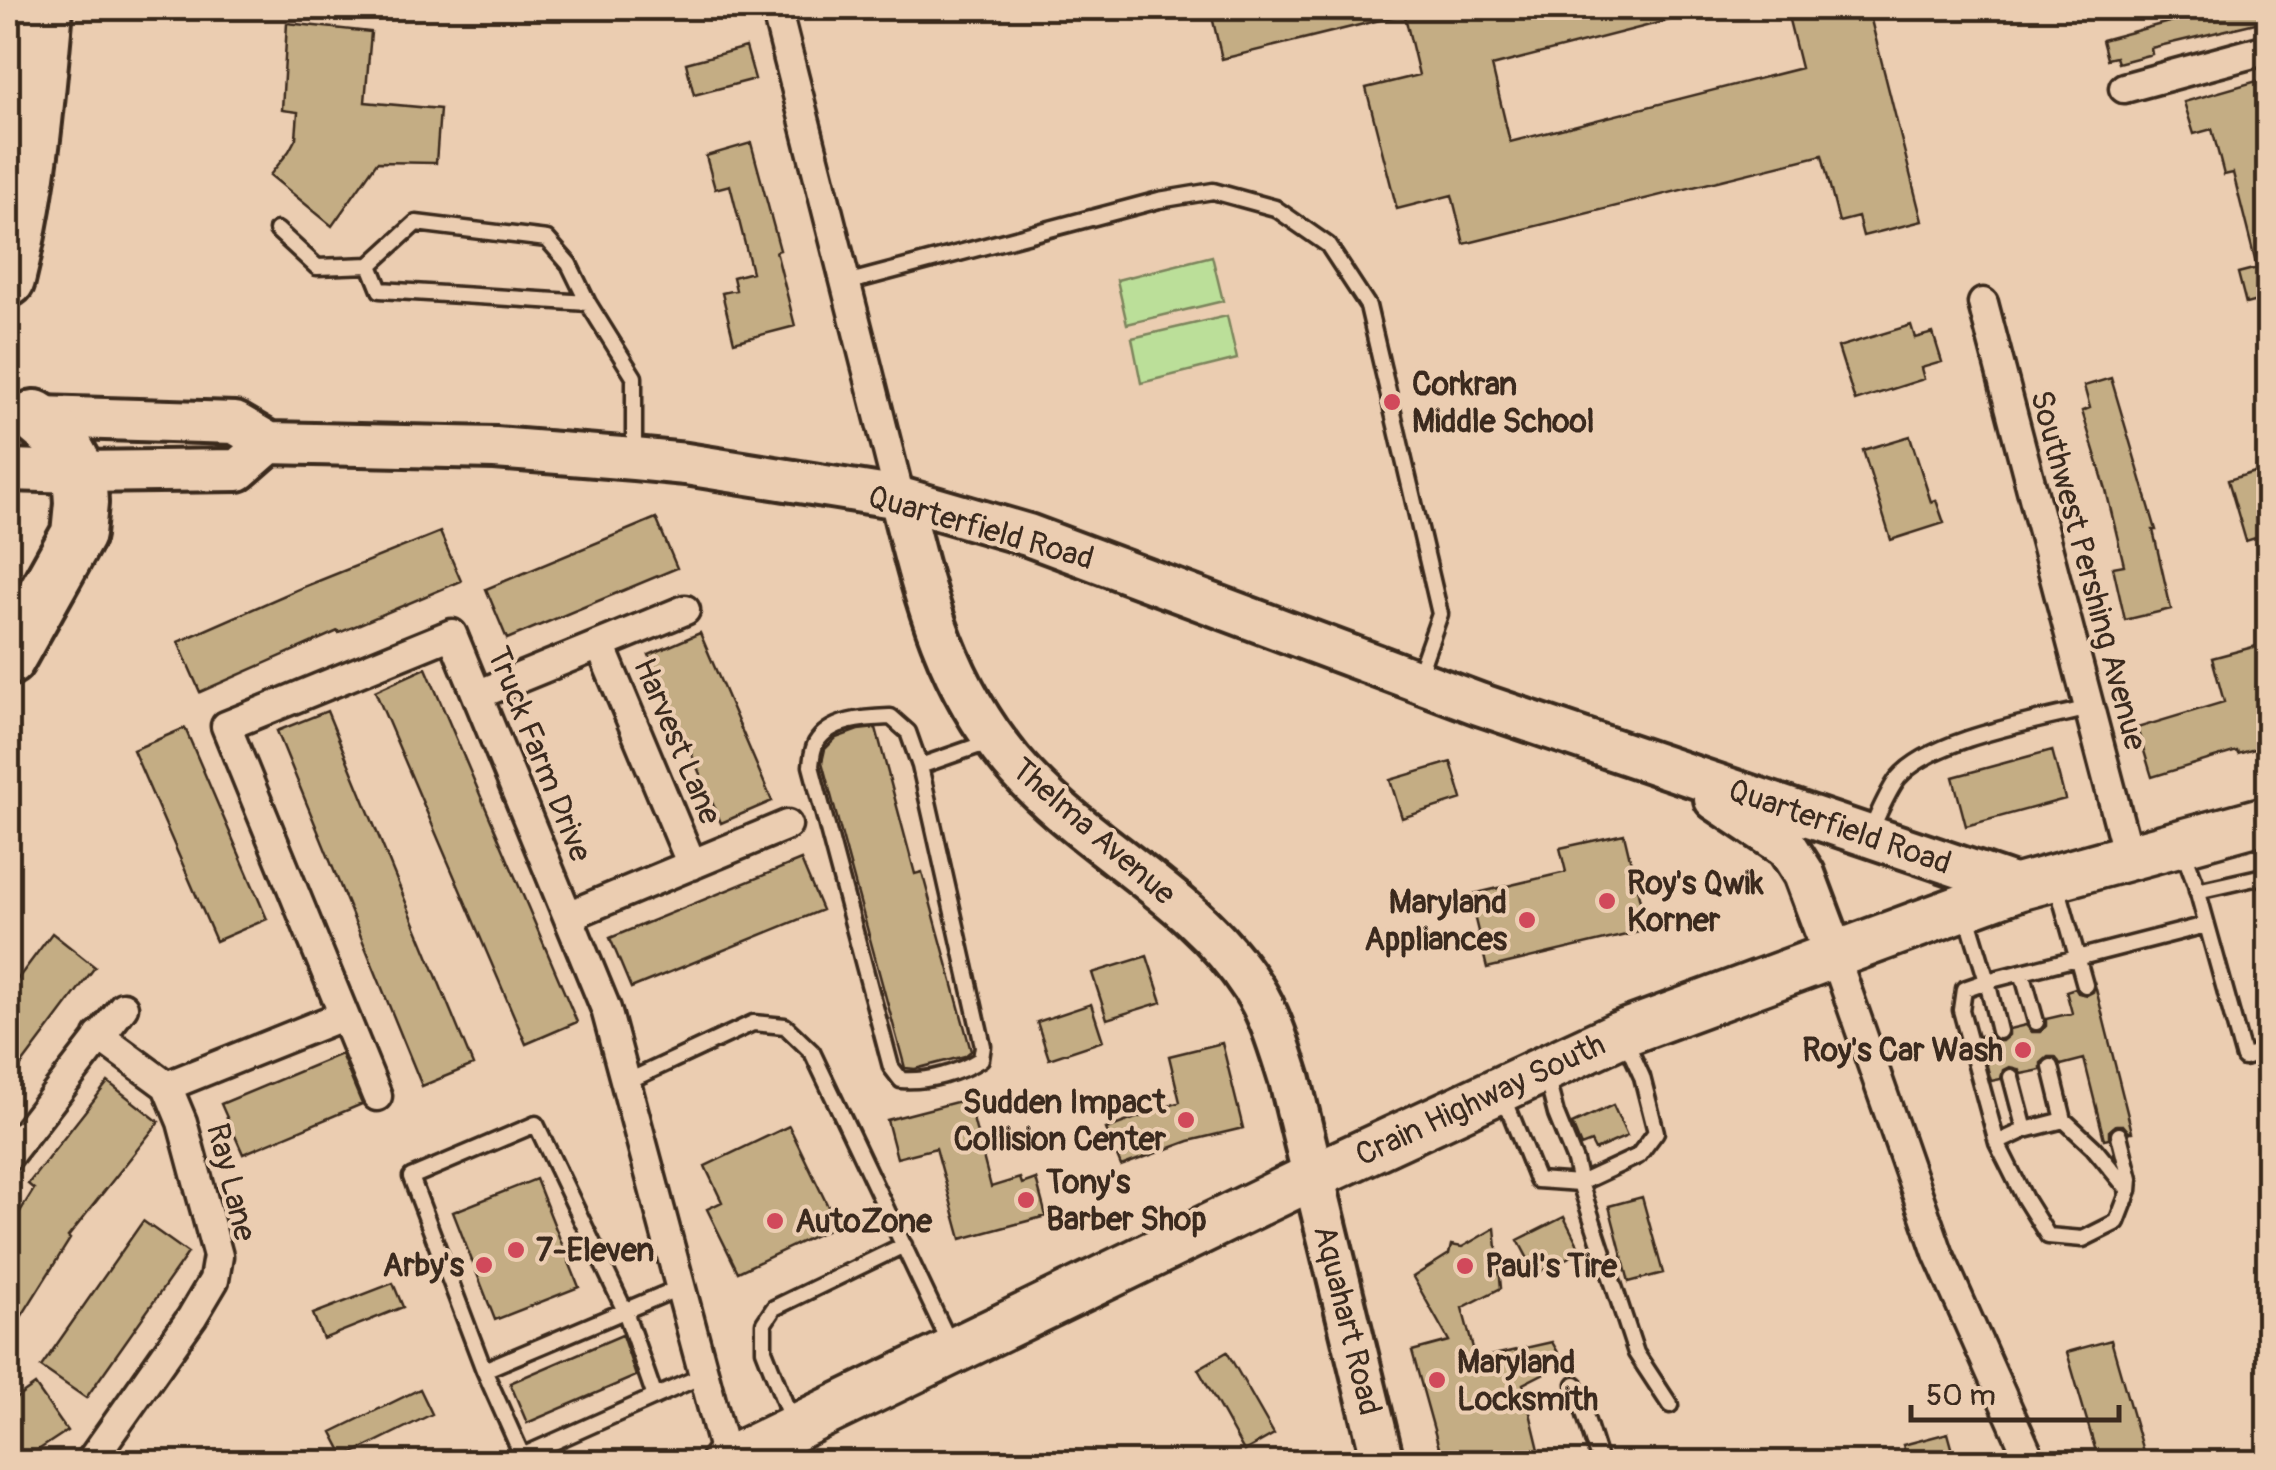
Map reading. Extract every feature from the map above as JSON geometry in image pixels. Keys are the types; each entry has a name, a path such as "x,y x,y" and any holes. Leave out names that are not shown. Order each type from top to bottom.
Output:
{"highway":[{"path":"8,280 20,228 38,104 46,8"},
{"path":"8,659 78,534 81,504 78,472 67,450 54,433 21,417"}],"main road":[{"name":"Quarterfield Road","path":"21,417 235,422 269,443 495,448 634,458 900,498 1028,535 1479,704 1868,836 2037,882"},
{"path":"8,470 238,470 269,443"},
{"name":"Thelma Avenue","path":"900,498 945,654 964,694 994,740 1034,786 1176,901 1216,939 1256,992 1290,1080 1312,1176"},
{"name":"Quarterfield Road","path":"1660,765 1787,847 1804,874 1834,954"},
{"name":"Crain Highway South","path":"726,1462 1312,1176 1623,1033 2037,882 2268,819"},
{"name":"Aquahart Road","path":"1312,1176 1383,1462"}],"street":[{"name":"Thelma Avenue","path":"776,8 900,498"},
{"path":"2124,88 2268,49"},
{"name":"Southwest Pershing Avenue","path":"1983,303 2128,856"},
{"path":"477,694 685,610"},
{"name":"Truck Farm Drive","path":"378,1096 226,726 452,634 606,1009 726,1462"},
{"name":"Harvest Lane","path":"600,645 692,865"},
{"path":"568,916 787,825"},
{"path":"1834,954 1938,1253 2031,1462"},
{"path":"8,1156 123,1007"},
{"path":"99,1036 166,1086 344,1014"},
{"name":"Ray Lane","path":"90,1462 214,1280 218,1256 182,1122 166,1086"}],"lane":[{"path":"846,283 1159,200 1213,191 1275,208 1328,245 1368,306 1440,614 1416,680"},
{"path":"277,230 318,267 370,265 416,223 547,239 569,264 634,377 634,458"},
{"path":"370,265 380,290 588,302"},
{"path":"1868,836 1896,781 1911,766 1952,744 2089,708"},
{"path":"890,717 908,732 920,766 983,1046 981,1059 968,1067 918,1081 902,1080 891,1068 811,766 813,746 823,733 858,718 890,717"},
{"path":"920,766 994,740"},
{"path":"2180,842 2244,1058 2268,1050"},
{"path":"2197,892 2268,875"},
{"path":"2037,882 2077,957 2085,986"},
{"path":"1965,906 1999,1031"},
{"path":"2119,1135 2130,1180 2118,1222 2083,1239 2048,1236 2024,1199 1997,1143 1961,1010 1964,989 2206,925"},
{"path":"2022,972 2036,1022"},
{"path":"626,1082 753,1022 785,1026 812,1052 954,1351"},
{"path":"1500,1090 1537,1180 1580,1183 1638,1156 1656,1132 1642,1076 1623,1033"},
{"path":"2051,1067 2064,1120 2094,1147 2128,1191"},
{"path":"1544,1070 1636,1353 1670,1405"},
{"path":"2011,1077 2025,1130"},
{"path":"1997,1143 2025,1130 2064,1120"},
{"path":"655,1397 625,1311 536,1124 411,1177 484,1370 523,1459 704,1375"},
{"path":"794,1428 764,1350 764,1324 774,1308 904,1245"},
{"path":"484,1370 680,1287"},
{"path":"1576,1384 1600,1462"}],"green space":[{"path":"1212,256 1223,301 1127,324 1117,280"},
{"path":"1227,316 1237,359 1141,383 1132,338"}],"building":[{"path":"1210,8 1395,8 1396,16 1222,59"},
{"path":"1403,8 1688,8 1689,15 1492,66 1510,142 1801,68 1786,8 1868,8 1922,221 1863,236 1858,217 1839,222 1822,155 1464,244 1452,195 1397,209 1366,88 1419,75"},
{"path":"2177,8 2268,8 2268,20 2151,48 2152,54 2118,63 2116,57 2107,59 2102,40 2180,19"},
{"path":"287,23 371,32 365,102 440,109 436,163 377,162 332,226 270,175 296,138 298,112 282,110"},
{"path":"746,47 755,79 694,95 686,63"},
{"path":"2257,81 2268,137 2268,298 2246,304 2238,273 2257,268 2233,173 2224,175 2212,129 2194,134 2184,102"},
{"path":"751,143 780,250 776,251 795,326 734,342 722,293 736,290 733,277 752,272 730,185 715,189 706,156"},
{"path":"1911,325 1915,338 1933,333 1942,362 1921,368 1924,379 1855,401 1838,347"},
{"path":"2111,378 2156,530 2171,609 2125,620 2113,567 2124,565 2082,411 2090,408 2084,386"},
{"path":"1910,436 1931,502 1936,500 1944,523 1891,540 1863,450"},
{"path":"2268,468 2268,534 2246,541 2228,480"},
{"path":"656,518 677,568 507,639 486,589"},
{"path":"440,532 461,581 200,692 178,642"},
{"path":"700,633 772,801 721,823 649,655"},
{"path":"2268,643 2268,745 2152,777 2137,728 2224,702 2212,658"},
{"path":"426,668 577,1022 526,1044 375,691"},
{"path":"327,711 473,1065 422,1086 277,731"},
{"path":"185,728 267,919 216,941 133,750"},
{"path":"876,728 915,874 922,872 971,1051 915,1069 905,1068 822,762 825,749 836,738"},
{"path":"2052,750 2065,799 1966,826 1953,777"},
{"path":"1451,762 1462,799 1402,818 1390,780"},
{"path":"1624,834 1647,930 1487,968 1469,895 1566,872 1560,848"},
{"path":"801,860 822,910 631,988 610,938"},
{"path":"52,933 95,967 8,1083 8,992"},
{"path":"1147,956 1162,1002 1107,1019 1092,973"},
{"path":"2095,985 2132,1132 2116,1125 2109,1131 2109,1138 2104,1139 2084,1059 2061,1065 2055,1057 2048,1057 2041,1063 2041,1070 2021,1074 2009,1067 2003,1070 2001,1079 1991,1081 1979,1036 1989,1034 1995,1041 2002,1041 2009,1035 2009,1029 2026,1025 2032,1032 2040,1032 2046,1019 2072,1013 2066,991 2075,988 2087,995"},
{"path":"1091,1004 1103,1041 1049,1059 1037,1022"},
{"path":"1222,1043 1243,1128 1189,1141 1121,1166 1106,1129 1180,1102 1169,1056"},
{"path":"341,1054 362,1104 243,1154 221,1104"},
{"path":"108,1082 159,1122 68,1237 8,1338 8,1231 34,1189 28,1184"},
{"path":"968,1099 991,1187 1020,1178 1022,1184 1036,1179 1046,1216 961,1239 936,1148 897,1158 887,1120"},
{"path":"1613,1105 1627,1136 1595,1150 1591,1142 1581,1146 1572,1124"},
{"path":"789,1126 837,1225 738,1272 707,1209 722,1202 705,1166"},
{"name":"7-Eleven","path":"536,1179 579,1287 495,1320 453,1212"},
{"path":"1642,1197 1663,1273 1629,1282 1609,1206"},
{"path":"1564,1217 1581,1251 1536,1274 1518,1240"},
{"path":"143,1221 188,1253 86,1398 41,1367"},
{"path":"1495,1228 1501,1288 1462,1308 1476,1359 1552,1342 1564,1363 1523,1384 1542,1462 1443,1462 1412,1351 1449,1341 1413,1277 1449,1254 1451,1245 1462,1247"},
{"path":"393,1283 403,1307 323,1339 313,1314"},
{"path":"622,1335 636,1376 527,1423 510,1383"},
{"path":"2111,1340 2146,1462 2099,1462 2067,1352"},
{"path":"1227,1352 1274,1434 1244,1451 1198,1369"},
{"path":"35,1385 67,1431 20,1462 8,1462 8,1404"},
{"path":"420,1389 432,1414 345,1457 332,1432"},
{"path":"1948,1433 1956,1462 1908,1462 1903,1445"}],"place":[{"name":"Corkran Middle School","path":"1392,402"},
{"name":"Roy's Qwik Korner","path":"1607,901"},
{"name":"Maryland Appliances","path":"1527,920"},
{"name":"Roy's Car Wash","path":"2023,1050"},
{"name":"Sudden Impact Collision Center","path":"1186,1120"},
{"name":"Tony's Barber Shop","path":"1026,1200"},
{"name":"AutoZone","path":"775,1221"},
{"name":"7-Eleven","path":"516,1250"},
{"name":"Arby's","path":"484,1265"},
{"name":"Paul's Tire","path":"1465,1266"},
{"name":"Maryland Locksmith","path":"1437,1380"}]}
